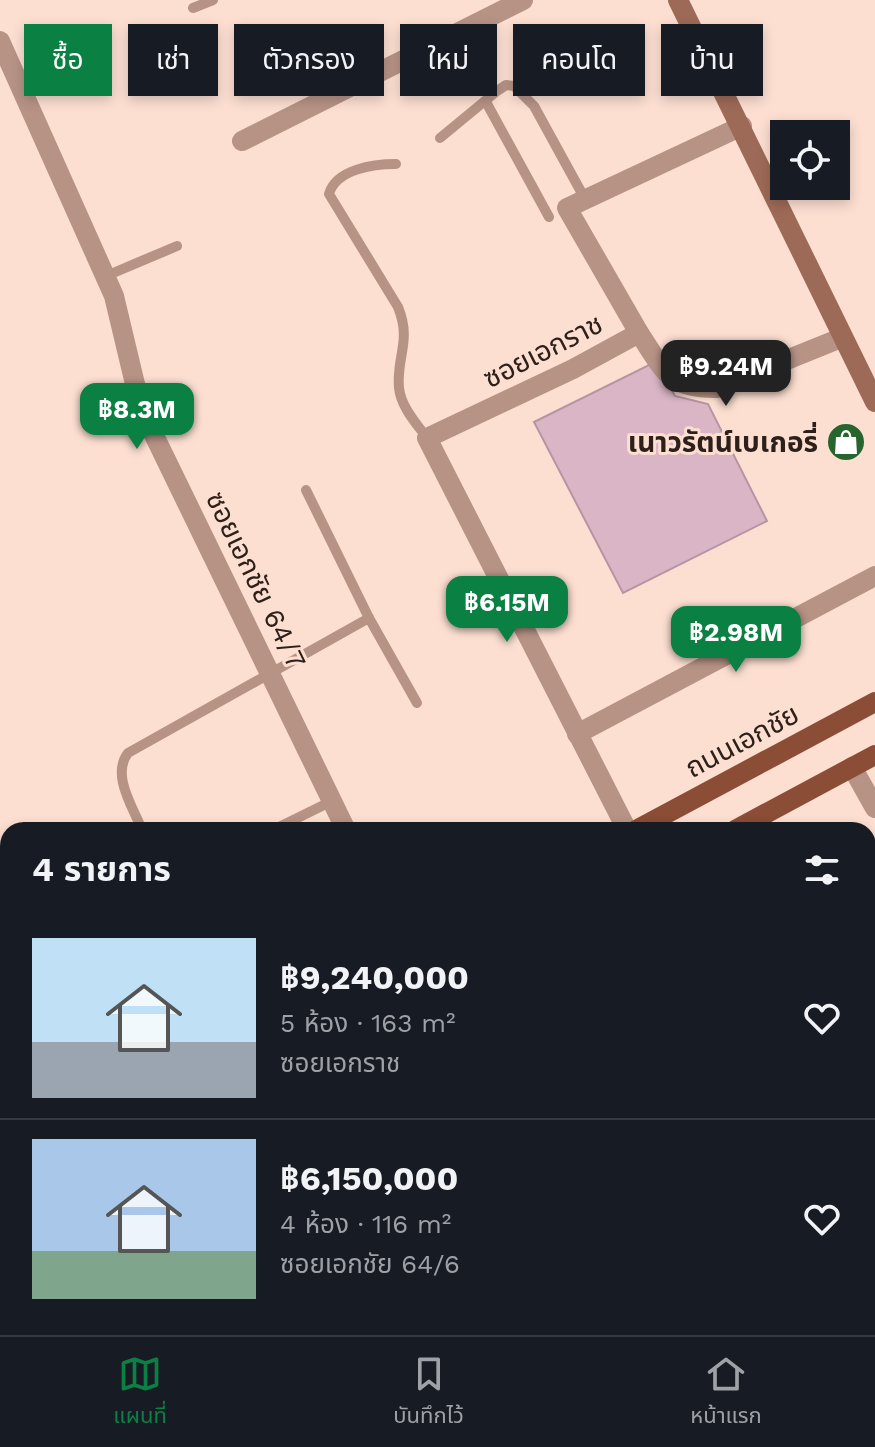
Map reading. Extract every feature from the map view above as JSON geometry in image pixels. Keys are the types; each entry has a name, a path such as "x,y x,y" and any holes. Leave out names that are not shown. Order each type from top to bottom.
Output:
{"main road":[{"path":"678,0 875,402"},
{"name":"ถนนเอกชัย","path":"651,822 875,702"},
{"path":"750,822 875,755"}],"street":[{"path":"242,141 523,0"},
{"name":"ซอยเอกชัย 64/7","path":"0,41 106,276 135,384 152,431 342,822"},
{"path":"585,199 742,126"},
{"name":"ซอยเอกราช","path":"427,438 573,369 639,333 567,208 585,199"},
{"path":"639,333 679,384 696,388 717,388 841,338"},
{"path":"427,438 623,822"},
{"path":"577,734 875,576"},
{"path":"852,767 875,808"}],"lane":[{"path":"193,8 213,0"},
{"path":"440,138 506,85 522,90 585,199"},
{"path":"486,102 549,217"},
{"path":"396,164 372,165 357,170 335,183 329,194 402,316 406,345 399,386 401,398 427,438"},
{"path":"106,276 177,246"},
{"path":"306,490 369,618 417,703"},
{"path":"139,822 120,774 120,763 128,753 369,618"},
{"path":"289,822 332,801"}],"building":[{"path":"655,362 675,396 708,404 767,521 623,593 534,422"}],"place":[{"name":"เนาวรัตน์เบเกอรี่","path":"846,442"}]}
